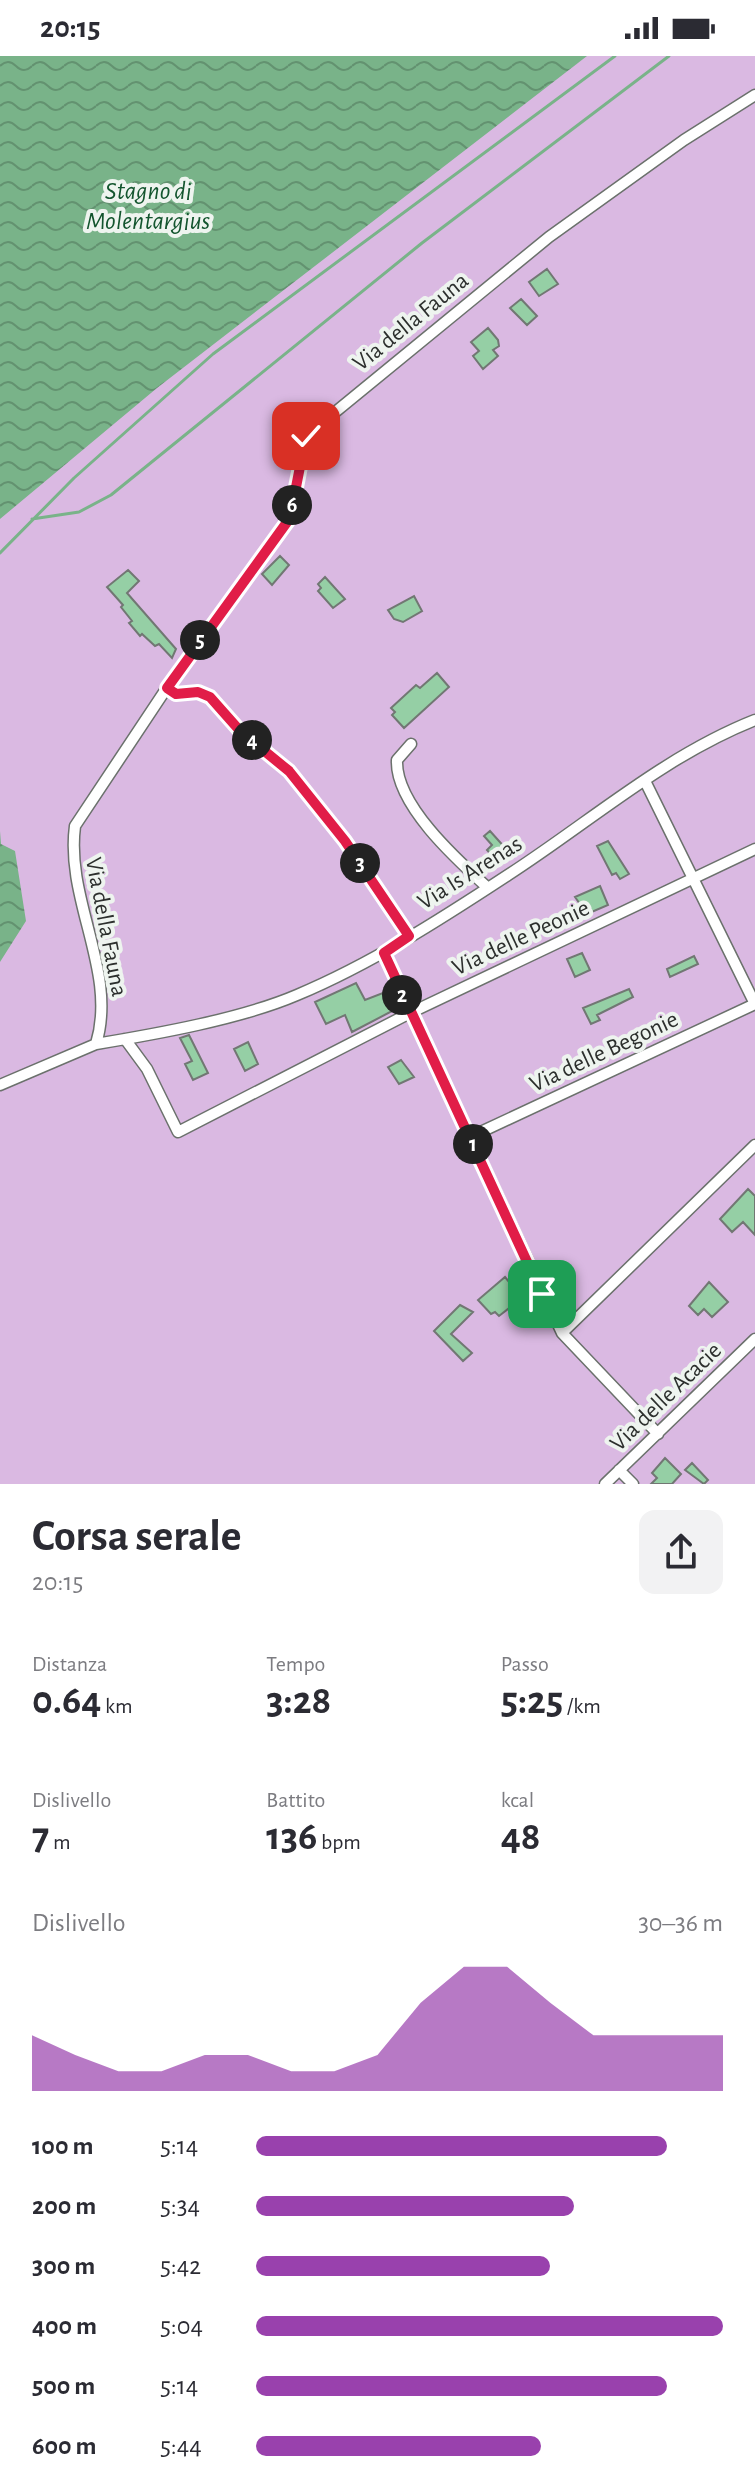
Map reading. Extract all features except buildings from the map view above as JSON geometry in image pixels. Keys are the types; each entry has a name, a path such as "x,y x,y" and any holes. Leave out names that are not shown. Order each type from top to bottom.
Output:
{"street":[{"name":"Via della Fauna","path":"96,1044 103,994 71,852 75,826 167,688 290,518 306,436 549,237 755,95"},
{"name":"Via Is Arenas","path":"96,1044 295,996 384,953 488,888 656,771 755,720"},
{"path":"411,744 397,760 396,774 402,789 434,833 488,888"},
{"path":"645,781 755,1004"},
{"name":"Via delle Peonie","path":"125,1039 147,1069 178,1132 410,1013 755,849"},
{"path":"384,953 562,1333 658,1434"},
{"name":"Via delle Begonie","path":"470,1137 755,1004"},
{"path":"0,1085 96,1044"},
{"path":"562,1333 755,1145"},
{"name":"Via delle Acacie","path":"605,1484 755,1339"},
{"path":"619,1470 633,1484"}],"path":[{"path":"167,688 176,694 198,692 210,697 241,732 289,771 345,841 409,936"}],"shaded area":[{"path":"0,56 755,56 755,1484 0,1484"}],"water":[{"name":"Stagno di Molentargius","path":"0,56 587,56 157,388 0,519"},
{"path":"0,831 1,844 15,851 26,921 0,962"}],"waterway":[{"path":"0,553 74,478 213,354 615,56"},
{"path":"32,519 79,512 111,495 422,243 669,56"}],"route":[{"path":"306,436 290,518 167,688 176,694 198,692 210,697 241,732 289,771 345,841 409,936 384,953 542,1294"}]}
